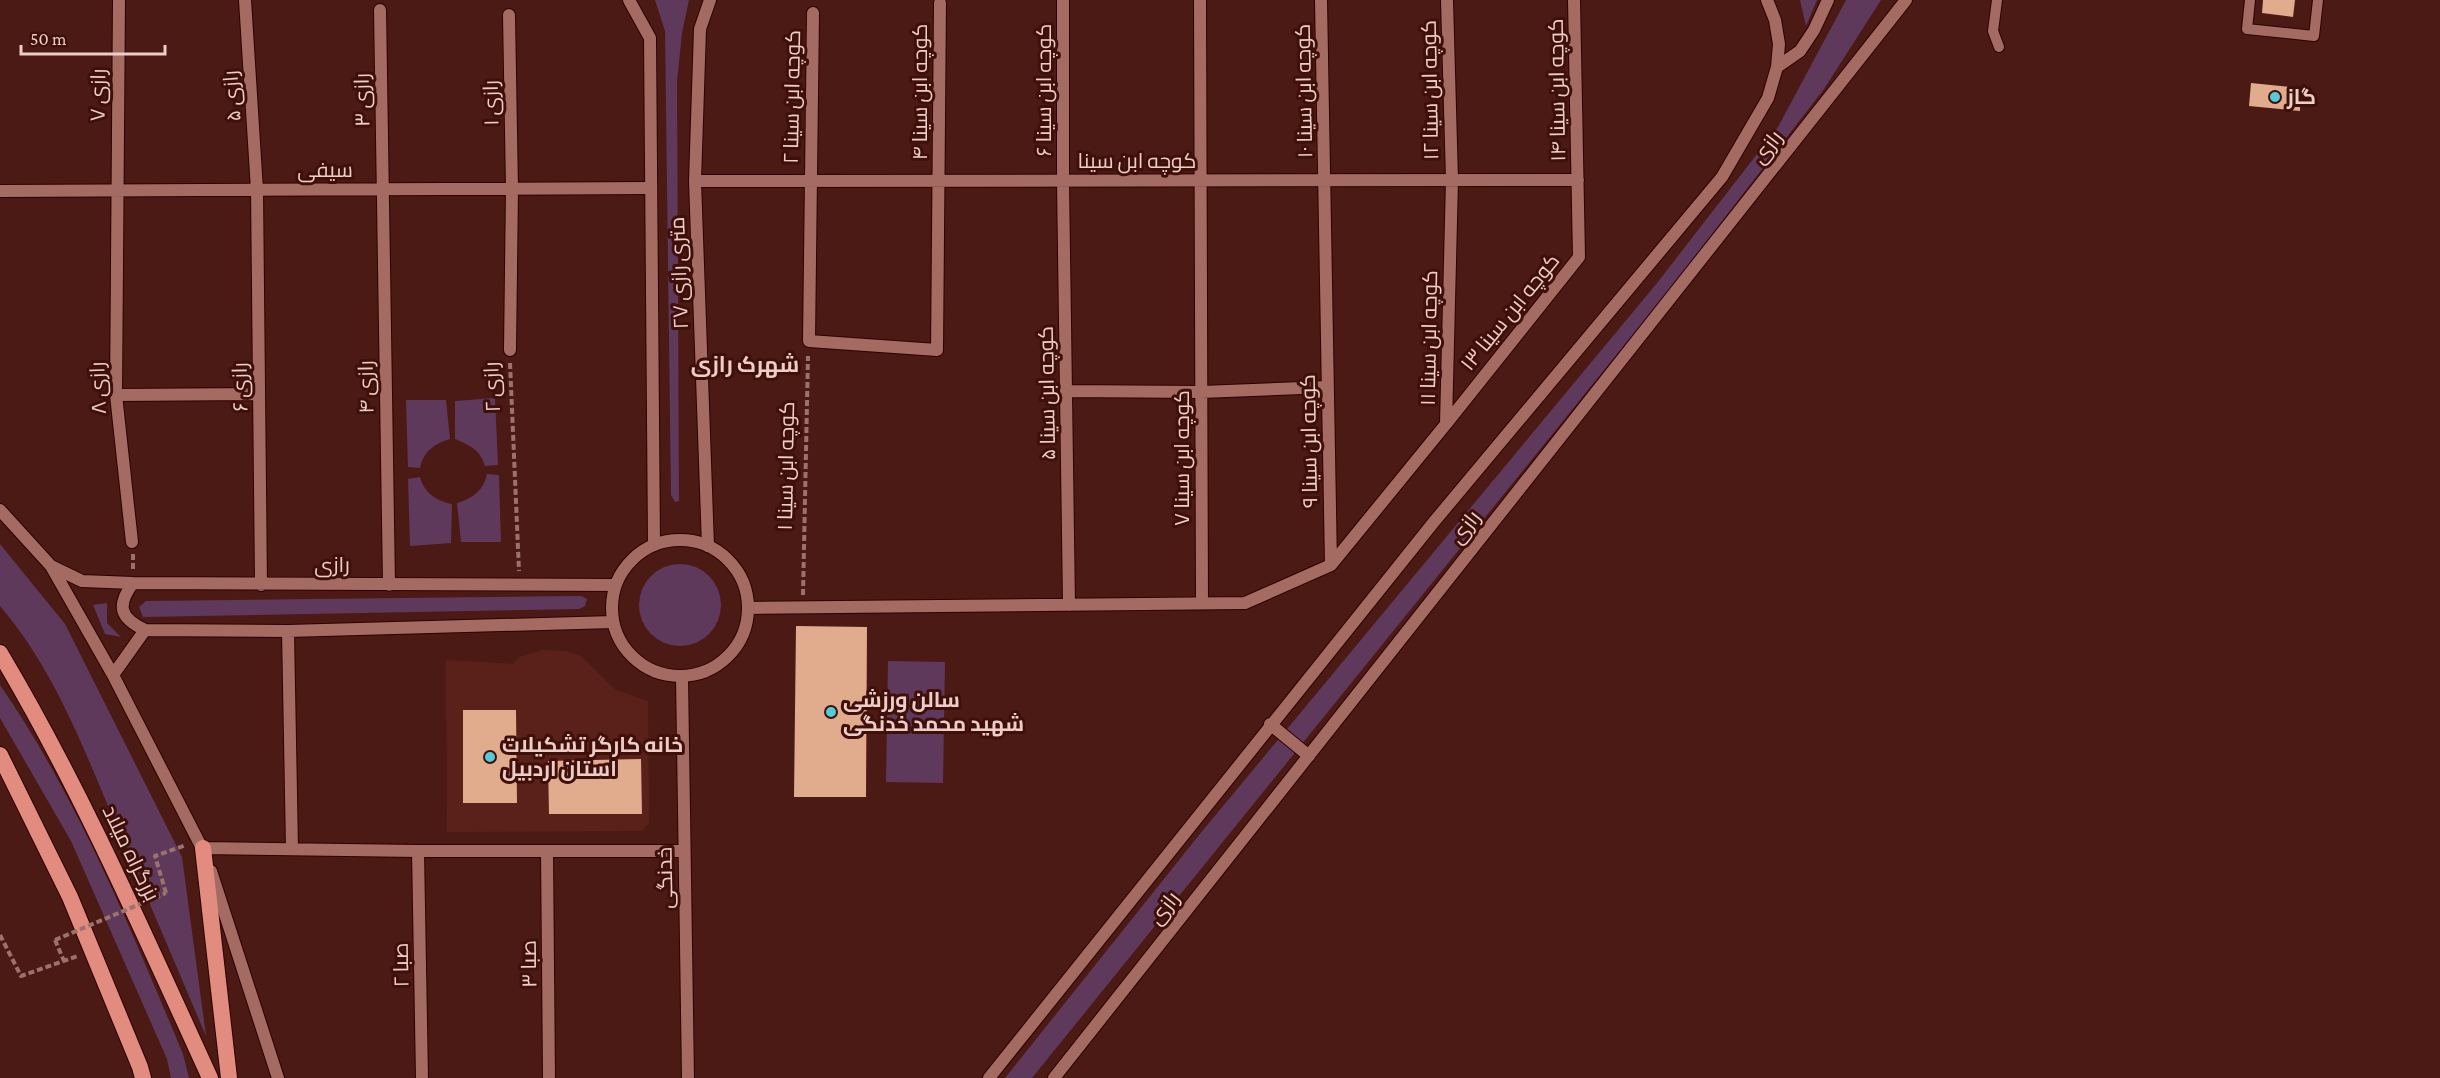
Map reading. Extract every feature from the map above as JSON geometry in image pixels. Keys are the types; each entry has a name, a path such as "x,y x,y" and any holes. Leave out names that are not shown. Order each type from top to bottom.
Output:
{"highway":[{"name":"بزرگراه میلاد","path":"0,653 40,720 117,873 210,1078"},
{"path":"0,755 70,897 143,1078"},
{"path":"201,844 228,1078"}],"street":[{"name":"رازی ۷","path":"117,190 119,0"},
{"name":"رازی ۵","path":"245,0 257,190"},
{"name":"۲۷ متری رازی","path":"629,0 650,38 654,545"},
{"name":"۲۷ متری رازی","path":"708,546 695,181 700,29 710,0"},
{"name":"کوچه ابن سینا ۶","path":"1063,0 1063,181"},
{"name":"کوچه ابن سینا ۷","path":"1200,0 1202,603"},
{"name":"کوچه ابن سینا ۱۰","path":"1321,0 1325,180"},
{"name":"کوچه ابن سینا ۱۲","path":"1448,0 1452,180"},
{"name":"کوچه ابن سینا ۱۴","path":"1574,0 1578,180"},
{"name":"رازی","path":"989,1078 1440,514 1722,177 1768,98 1777,67 1779,44 1775,20 1767,0"},
{"path":"1777,67 1800,51 1814,30 1827,0"},
{"name":"رازی","path":"1054,1078 1904,2"},
{"name":"کوچه ابن سینا ۴","path":"808,341 938,350 940,3"},
{"name":"رازی ۳","path":"380,10 382,189"},
{"name":"کوچه ابن سینا ۲","path":"810,181 813,14"},
{"name":"رازی ۱","path":"509,15 512,189"},
{"name":"کوچه ابن سینا ۹","path":"1325,180 1331,565"},
{"name":"کوچه ابن سینا ۱۱","path":"1331,565 1446,424 1452,180"},
{"name":"کوچه ابن سینا","path":"695,181 1578,180"},
{"name":"کوچه ابن سینا ۱۳","path":"1446,424 1579,257 1578,180"},
{"path":"808,341 810,181"},
{"name":"کوچه ابن سینا ۵","path":"1063,181 1069,605"},
{"name":"رازی ۴","path":"382,189 389,585"},
{"name":"رازی ۲","path":"510,350 512,189"},
{"name":"سیفی","path":"0,191 651,189"},
{"name":"رازی ۸","path":"117,190 116,395 132,542"},
{"name":"رازی ۶","path":"257,190 261,585"},
{"path":"1066,391 1201,392 1327,387"},
{"path":"116,395 259,394"},
{"path":"0,510 51,566 113,675 201,844 278,1078"},
{"path":"672,541 690,541 708,546 724,556 737,571 746,589 748,608 746,629 736,648 721,663 702,673 682,677 658,673 637,662 622,644 613,622 612,603 616,585 632,561 654,545 672,541"},
{"path":"748,608 1245,603 1331,565"},
{"name":"رازی","path":"51,566 82,581 133,583 616,585"},
{"path":"133,583 124,595 123,613 134,625 145,630 288,631 613,622"},
{"path":"113,675 145,630"},
{"path":"288,631 292,849"},
{"name":"خدنگی","path":"682,677 688,1078"},
{"path":"1270,724 1309,756"},
{"path":"201,844 292,849 418,851 684,851"},
{"name":"صبا ۲","path":"418,851 422,1078"},
{"name":"صبا ۳","path":"547,851 549,1078"}],"lane":[{"path":"1997,0 1993,31 1999,47"},
{"path":"2250,0 2247,28 2314,36 2318,0"}],"path":[{"name":"کوچه ابن سینا ۱","path":"802,607 808,341"},
{"name":"رازی ۲","path":"510,350 520,584"},
{"path":"132,542 133,583"},
{"path":"64,961 55,940 166,893 155,856 201,844"},
{"path":"0,934 21,976 92,950"}],"shaded area":[{"path":"655,0 689,0 682,33 677,82 679,501 675,502 671,495 665,31"},
{"path":"1800,0 1817,0 1806,26"},
{"path":"1846,0 1881,0 1824,89 1668,291 1032,1078 1005,1078 1199,835 1657,283 1778,127"},
{"path":"495,398 498,465 485,466 477,452 455,439 455,401"},
{"path":"406,400 446,400 450,439 430,449 420,468 408,467"},
{"path":"487,474 499,475 501,542 461,542 457,503 476,493 483,485"},
{"path":"420,477 425,488 432,495 452,504 451,543 410,546 408,479"},
{"path":"0,544 65,624 182,857 206,1036 65,708 36,655 0,606"},
{"path":"680,564 696,567 709,576 718,589 721,605 718,621 709,634 696,643 680,646 664,643 651,634 642,621 639,605 642,589 651,576 664,567"},
{"path":"581,596 587,599 585,606 579,609 143,617 139,607 146,601"},
{"path":"107,603 107,623 121,637 105,634 93,605"},
{"path":"541,650 566,651 581,656 616,690 648,701 649,823 642,831 447,832 446,660 513,664 519,657"},
{"path":"888,661 945,662 943,783 886,782"},
{"path":"0,685 54,773 101,865 183,1054 189,1078 171,1078 167,1059 71,841 0,718"}],"building":[{"path":"2263,0 2295,0 2293,17 2262,13"},
{"name":"گاز","path":"2251,83 2300,88 2300,111 2249,106"},
{"name":"سالن ورزشی شهید محمد خدنگی","path":"796,626 867,627 866,797 794,797"},
{"name":"خانه کارگر تشکیلات استان اردبیل","path":"463,710 516,710 517,803 463,803"},
{"path":"641,759 642,814 549,814 548,761"}],"place":[{"name":"گاز","path":"2275,97"},
{"name":"سالن ورزشی شهید محمد خدنگی","path":"831,712"},
{"name":"خانه کارگر تشکیلات استان اردبیل","path":"490,757"}],"district":[{"name":"شهرک رازی","path":"745,364"}]}
